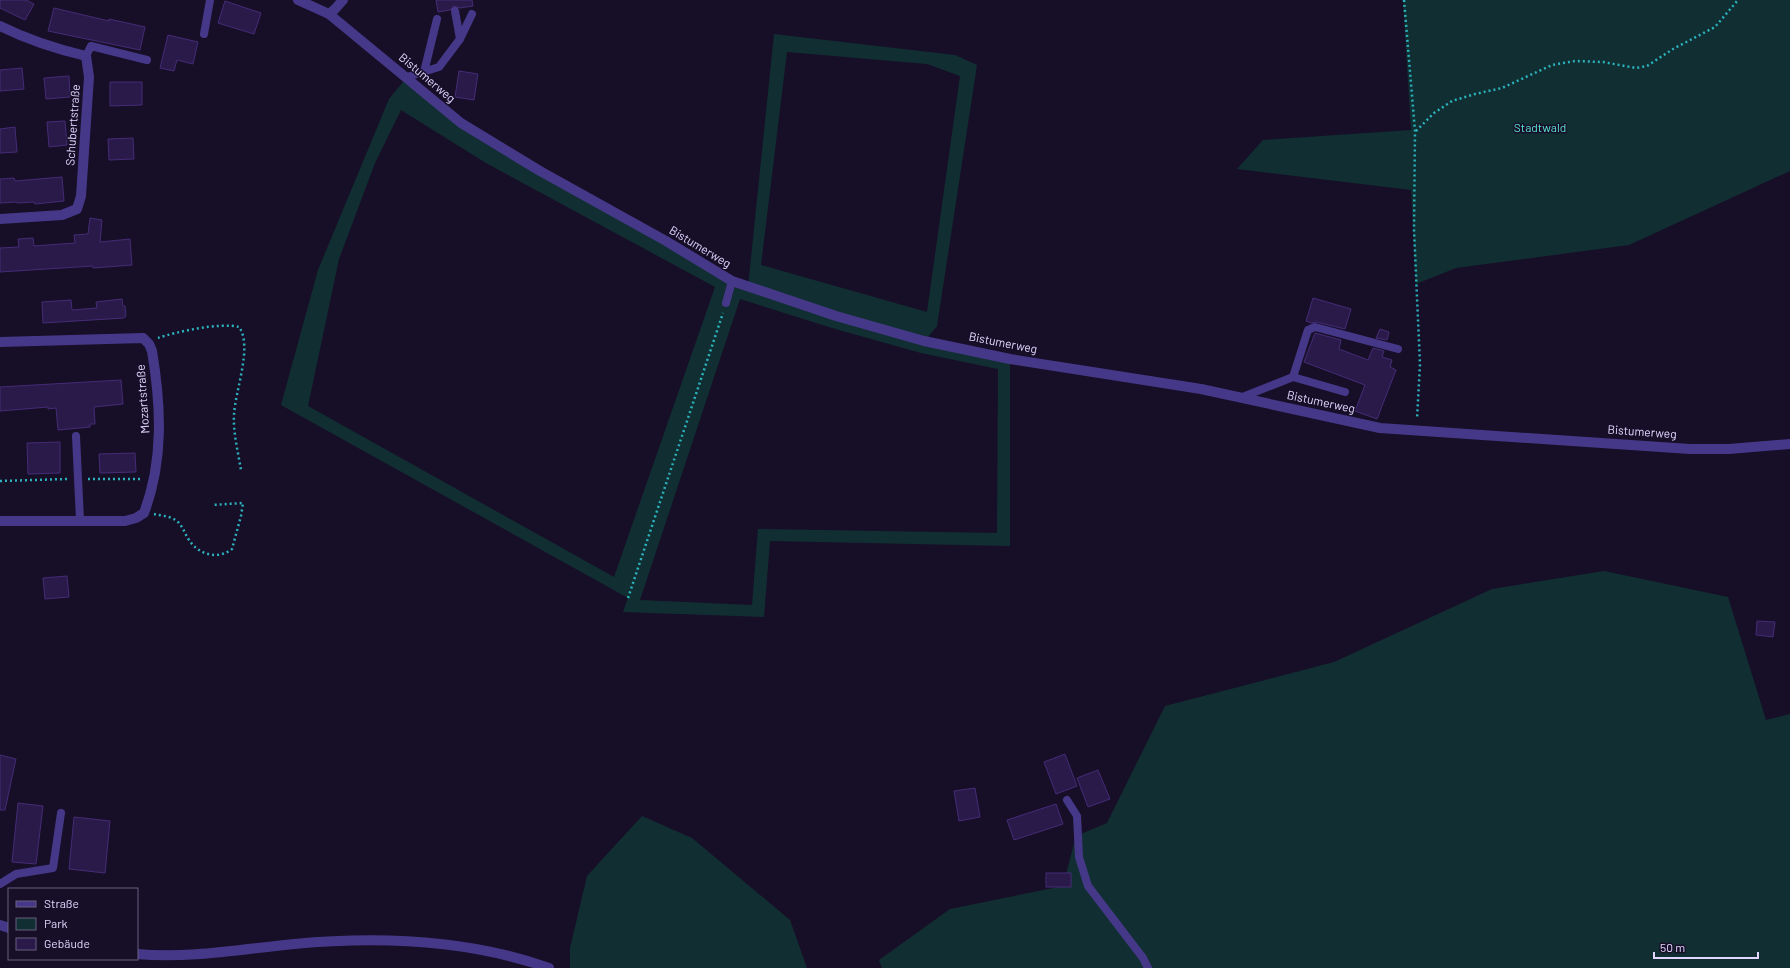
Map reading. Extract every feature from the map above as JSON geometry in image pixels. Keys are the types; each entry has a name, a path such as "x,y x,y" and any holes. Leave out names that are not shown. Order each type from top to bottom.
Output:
{"street":[{"name":"Bistumerweg","path":"298,0 329,14 461,123 480,135 588,198 666,240 732,281 836,316 924,341 1010,359 1201,389 1380,428 1690,449 1729,449 1790,444"},
{"path":"329,14 343,0"},
{"path":"0,26 33,41 86,56"},
{"name":"Schubertstraße","path":"0,219 62,215 77,209 81,196 89,77 86,56"},
{"path":"0,342 142,338 149,344"},
{"name":"Mozartstraße","path":"144,513 153,479 159,435 157,383 152,350 149,344"},
{"path":"0,521 125,520 136,518 144,513"},
{"path":"138,954 165,955 204,953 346,940 425,942 469,946 499,952 549,968"}],"lane":[{"path":"204,34 210,0"},
{"path":"455,11 460,39"},
{"path":"407,77 439,67 460,39 472,14"},
{"path":"424,72 437,19"},
{"path":"86,56 91,46 147,60"},
{"path":"726,303 732,281"},
{"path":"1293,377 1308,330 1315,327 1398,349"},
{"path":"1240,398 1293,377 1345,392"},
{"path":"76,436 80,520"},
{"path":"1067,800 1077,816 1079,857 1088,886 1143,958 1148,968"},
{"path":"0,884 16,874 53,868 61,813"}],"path":[{"path":"1404,0 1415,131 1414,230 1420,364 1417,431"},
{"path":"1415,131 1434,113 1452,101 1502,88 1552,65 1576,61 1604,62 1636,68 1647,66 1674,49 1715,27 1738,0"},
{"path":"628,598 726,303"},
{"path":"149,344 164,336 177,333 218,326 230,325 239,327 243,337 244,358 234,416 241,470"},
{"path":"144,513 171,517 177,521 194,548 203,552 219,555 232,549 243,503 212,505"}],"green space":[{"name":"Stadtwald","path":"1403,0 1790,0 1790,171 1629,245 1456,268 1416,284 1411,190 1237,169 1263,140 1411,130"},
{"path":"774,34 955,55 977,65 937,326 925,341 1010,359 1010,546 770,541 764,617 623,612 628,598 281,405 318,270 389,99 407,77 461,123 748,287","holes":["787,52 927,64 960,76 927,312 761,265","401,110 486,163 715,287 614,577 308,406 339,259 375,163","740,299 832,328 921,353 998,369 997,533 758,529 752,605 640,600"]},
{"path":"1604,571 1728,597 1766,720 1790,714 1790,968 882,968 879,960 950,909 1063,886 1076,836 1107,823 1165,706 1334,662 1492,589"},
{"path":"642,816 692,838 790,920 807,968 570,968 570,948 587,876"}],"building":[{"path":"0,0 26,0 34,4 25,20 0,8"},
{"path":"436,0 472,0 473,6 460,8 454,6 450,10 438,12"},
{"path":"225,1 261,13 254,34 218,23"},
{"path":"54,8 109,21 109,19 145,27 140,50 48,31"},
{"path":"168,35 198,42 193,64 177,60 174,71 160,68"},
{"path":"22,68 24,89 0,91 0,70"},
{"path":"459,71 478,74 474,100 455,97"},
{"path":"69,76 70,97 46,99 44,78"},
{"path":"110,82 142,82 142,105 110,106"},
{"path":"65,121 67,145 49,147 47,122"},
{"path":"15,127 17,152 0,153 0,129"},
{"path":"133,138 134,159 109,160 108,139"},
{"path":"62,177 64,201 35,204 34,202 0,203 0,179 14,178 15,181"},
{"path":"90,218 102,220 100,242 130,239 132,265 0,272 0,248 19,247 18,239 33,238 34,246 75,243 74,235 88,234"},
{"path":"1313,298 1351,309 1345,329 1306,321"},
{"path":"122,299 123,306 125,306 126,316 124,318 43,323 42,302 71,300 72,310 97,308 96,302"},
{"path":"1380,329 1389,332 1387,340 1376,338"},
{"path":"1315,333 1341,340 1339,349 1368,360 1373,348 1384,351 1382,357 1392,360 1390,367 1396,370 1377,419 1355,411 1365,385 1304,362"},
{"path":"121,380 123,404 94,407 95,424 90,424 90,427 58,430 56,408 48,409 48,407 0,411 0,387"},
{"path":"60,442 60,473 28,474 27,443"},
{"path":"135,453 136,472 100,473 99,454"},
{"path":"67,576 69,597 45,599 43,578"},
{"path":"1757,621 1775,622 1773,637 1756,635"},
{"path":"1065,754 1077,786 1056,794 1044,762"},
{"path":"0,755 16,759 5,810 0,810"},
{"path":"1098,770 1110,799 1088,807 1077,778"},
{"path":"975,788 980,817 959,821 954,791"},
{"path":"18,803 43,806 36,864 12,862"},
{"path":"1056,804 1063,824 1014,840 1007,820"},
{"path":"74,817 110,821 105,873 69,869"},
{"path":"1046,873 1071,873 1071,887 1046,887"}]}
